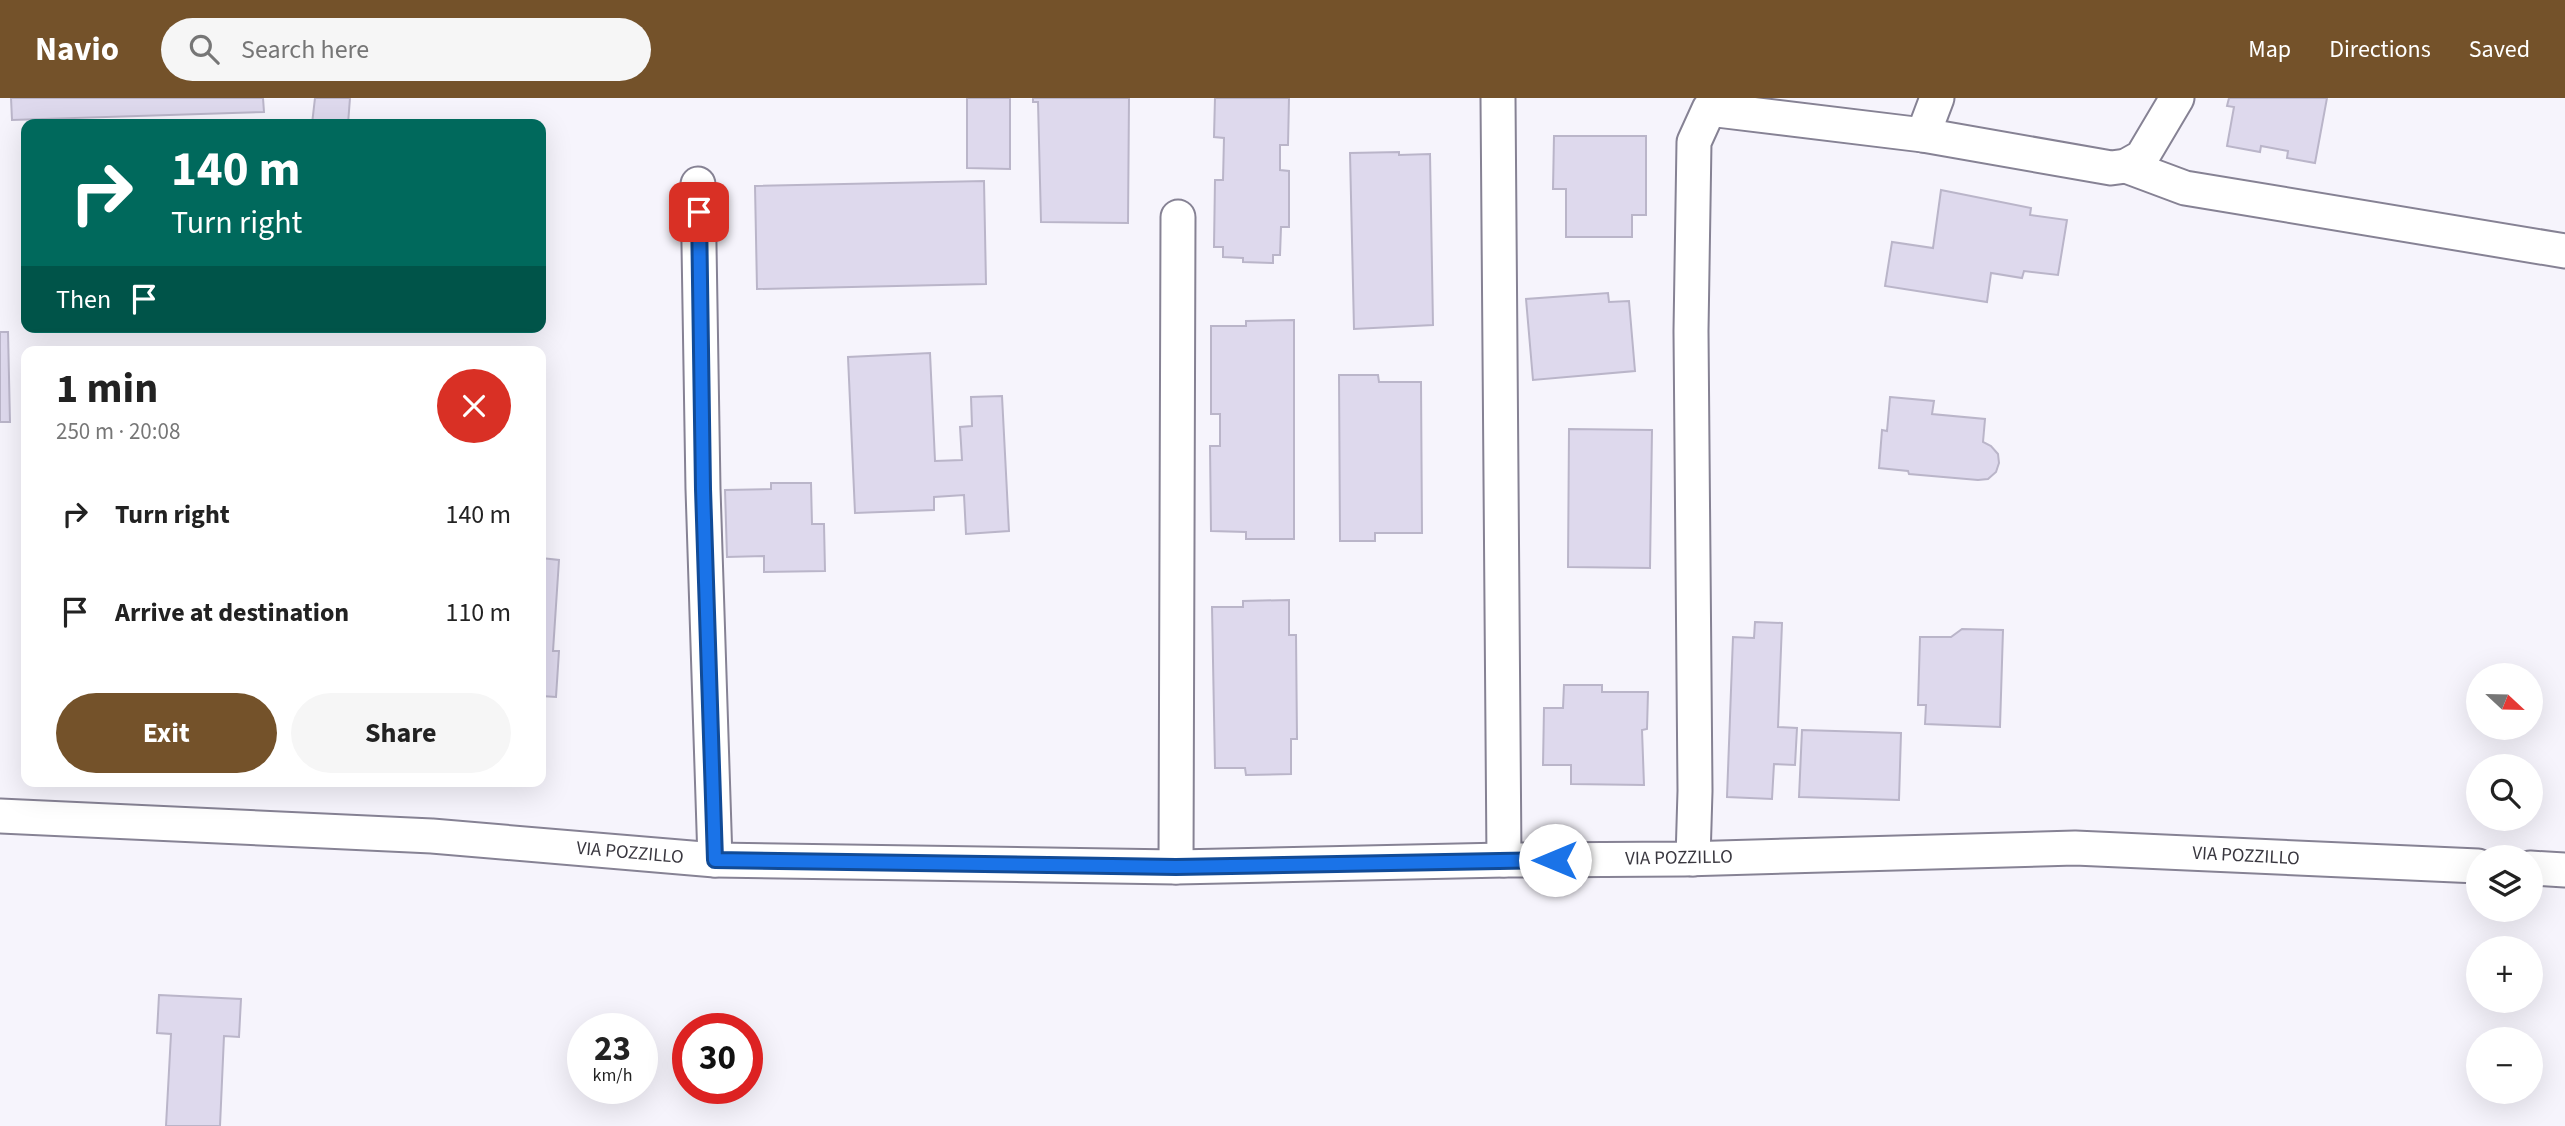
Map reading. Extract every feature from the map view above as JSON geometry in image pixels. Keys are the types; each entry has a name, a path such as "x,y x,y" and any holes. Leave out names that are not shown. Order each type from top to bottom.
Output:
{"street":[{"path":"1498,98 1504,860"},
{"path":"1923,135 1937,98"},
{"path":"1693,859 1695,777 1691,331 1694,142 1709,109 1923,135 2111,168 2126,166 2142,157 2177,98"},
{"path":"2126,166 2185,188 2565,251"},
{"path":"698,184 703,475 715,860"},
{"path":"1176,867 1178,218"},
{"name":"VIA POZZILLO","path":"0,816 432,836 715,860 1176,867 1693,859 2075,848 2466,865"},
{"path":"2543,869 2565,870"}],"building":[{"path":"11,98 263,98 264,112 21,119 12,120"},
{"path":"315,98 350,98 348,119 313,119"},
{"path":"967,98 1010,98 1010,169 967,168"},
{"path":"1033,98 1129,98 1128,223 1041,222 1038,102 1033,102"},
{"path":"1215,98 1289,98 1288,145 1280,145 1280,170 1289,171 1289,227 1281,227 1280,255 1273,255 1273,263 1243,262 1243,258 1223,257 1223,247 1214,247 1215,180 1223,180 1224,138 1214,137"},
{"path":"2229,98 2327,98 2315,163 2287,158 2288,151 2261,146 2260,152 2227,146 2234,107 2227,106"},
{"path":"1554,136 1646,136 1646,215 1632,215 1632,237 1566,237 1566,189 1553,189"},
{"path":"1399,152 1399,155 1430,154 1433,325 1354,329 1350,153"},
{"path":"984,181 986,284 757,289 755,186"},
{"path":"1941,190 2031,208 2030,215 2067,220 2058,275 2024,271 2022,278 1991,273 1987,302 1885,286 1892,242 1933,248"},
{"path":"1608,293 1609,302 1629,301 1635,371 1533,380 1526,299"},
{"path":"1294,320 1294,539 1246,539 1246,532 1211,531 1210,446 1220,446 1220,414 1211,414 1211,326 1246,326 1246,321"},
{"path":"0,332 8,332 10,422 0,422"},
{"path":"930,353 935,461 962,460 960,427 972,426 971,397 1002,396 1009,531 966,534 964,495 934,497 934,510 855,513 848,357"},
{"path":"1339,375 1378,375 1379,382 1421,382 1422,533 1375,533 1375,541 1340,541"},
{"path":"1890,397 1934,401 1932,414 1985,419 1983,442 1998,454 1996,472 1988,479 1978,480 1909,474 1908,471 1879,468 1882,430 1887,431"},
{"path":"1569,429 1652,430 1650,568 1568,567"},
{"path":"771,483 811,483 812,524 824,524 825,571 764,572 764,556 727,557 725,490 771,489"},
{"path":"546,559 559,560 553,651 559,651 556,697 546,696"},
{"path":"1289,600 1289,635 1296,635 1297,739 1291,739 1291,774 1246,775 1245,768 1215,768 1212,607 1243,607 1243,601"},
{"path":"1755,622 1782,623 1778,727 1797,728 1795,765 1774,764 1772,799 1727,797 1733,637 1754,638"},
{"path":"1962,629 2003,630 2000,727 1925,724 1926,705 1918,705 1920,637 1951,637"},
{"path":"1564,685 1602,685 1602,692 1648,692 1647,729 1642,730 1644,785 1571,784 1571,765 1543,765 1544,708 1563,708"},
{"path":"1802,730 1901,733 1899,800 1799,797"},
{"path":"159,995 241,999 239,1037 224,1036 220,1126 166,1126 171,1034 157,1033"}],"route":[{"path":"699,212 703,489 715,860 1176,867 1555,860"}]}
